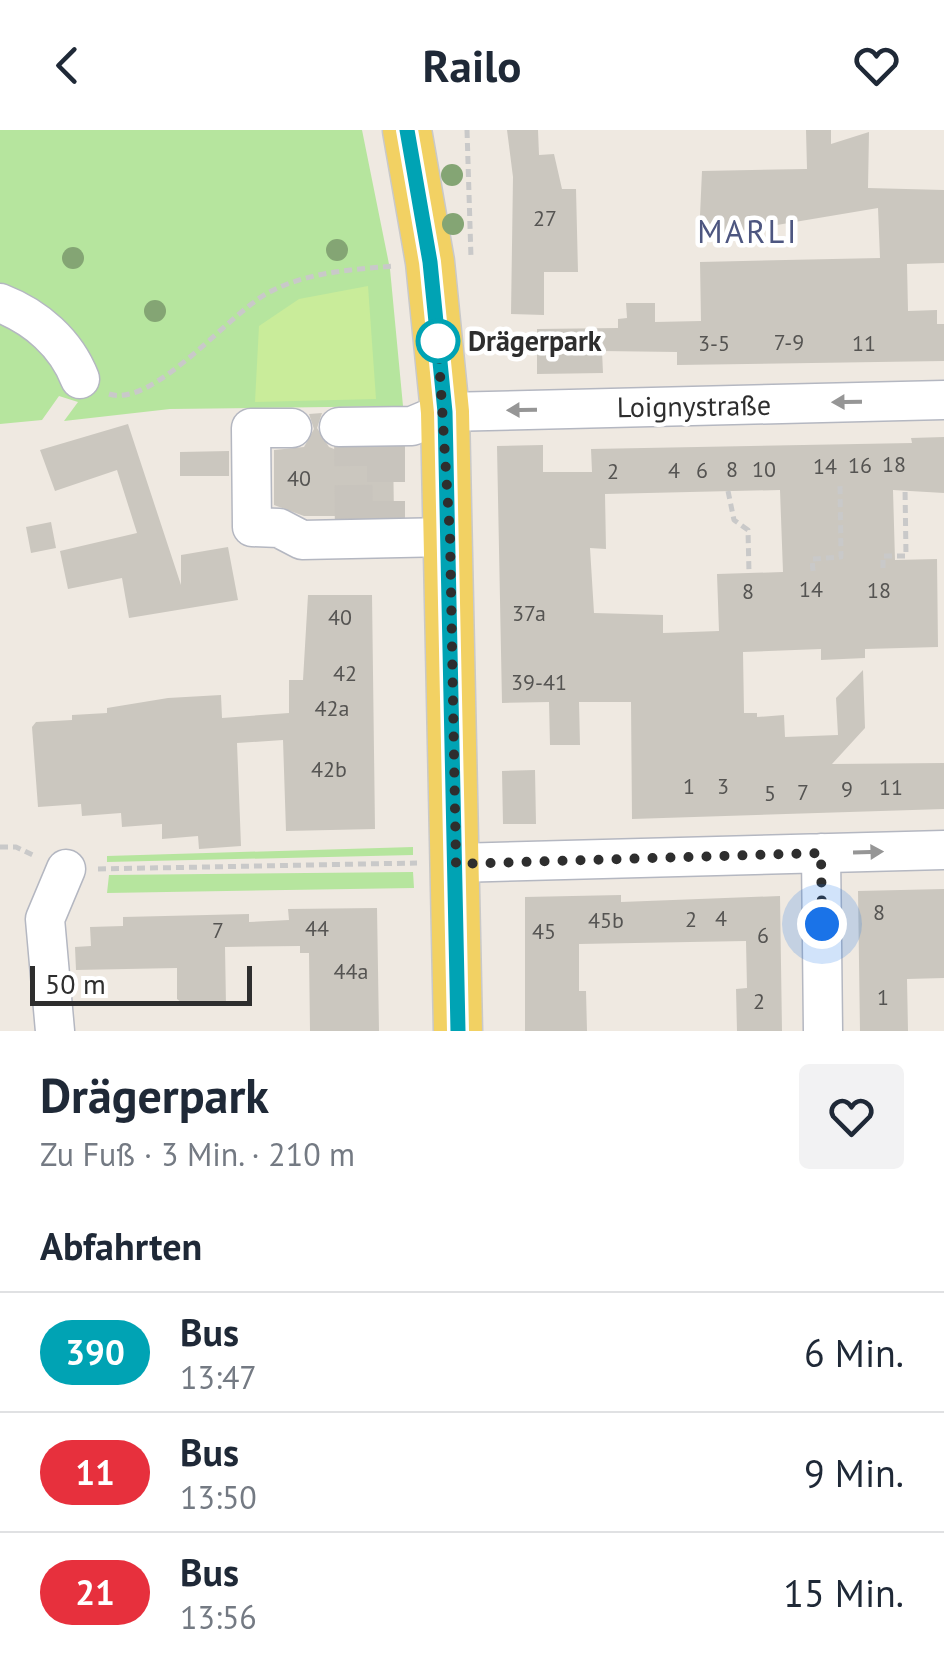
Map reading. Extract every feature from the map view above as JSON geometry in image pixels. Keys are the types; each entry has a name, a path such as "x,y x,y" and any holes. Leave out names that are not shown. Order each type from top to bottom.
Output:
{"main road":[{"path":"406,130 430,262 445,412 450,537 438,863 458,1031"}],"street":[{"path":"0,303 20,311 54,337 72,358 80,379"},
{"name":"Loignystraße","path":"339,427 412,426 445,412 944,400"},
{"path":"292,428 251,428 252,528 278,528 302,540 450,537"},
{"path":"438,863 944,850"},
{"path":"821,853 823,1031"},
{"path":"55,1031 45,919 66,870"}],"path":[{"path":"467,130 470,234"},
{"path":"80,379 105,393 131,396 164,377 264,295 334,271 401,266"},
{"path":"813,571 812,558 841,557 840,485"},
{"path":"883,568 883,556 906,556 904,486"},
{"path":"728,491 734,520 748,530 749,573"},
{"path":"66,870 438,863"}],"green space":[{"name":"Drägerpark","path":"0,130 362,130 390,269 403,406 170,409 64,421 78,402 59,396 42,420 0,424"},
{"path":"368,286 376,399 255,402 259,326 299,299"},
{"path":"413,847 413,855 107,862 107,856"},
{"path":"413,872 414,888 107,893 109,875"}],"building":[{"path":"507,130 538,130 539,155 554,154 562,189 576,189 578,272 544,272 544,315 511,314 513,177"},
{"path":"806,130 831,130 831,144 869,132 868,188 944,190 944,263 907,264 908,311 937,310 937,324 944,324 944,361 677,365 677,352 602,351 603,373 537,374 537,329 618,328 618,319 627,318 626,303 655,303 655,322 701,321 700,262 880,258 878,208 699,238 702,171 807,169"},
{"path":"322,413 317,428 329,447 339,451 393,450 394,516 304,516 274,505 274,450 304,447 314,429 309,414"},
{"path":"128,424 181,585 181,555 228,547 238,600 129,618 122,578 68,589 60,551 137,533 117,470 55,491 40,450"},
{"path":"944,437 944,493 893,490 895,560 937,559 938,647 865,649 865,658 821,660 821,649 743,652 744,713 757,713 757,717 784,715 785,737 838,735 836,698 863,670 865,728 832,764 944,763 944,809 632,819 631,702 579,702 580,745 550,745 549,702 502,703 497,446 543,445 543,472 592,472 591,449 912,443 911,438","holes":["780,490 783,572 717,574 719,631 663,633 663,615 594,613 590,548 606,549 605,494"]},
{"path":"229,451 229,476 180,476 180,452"},
{"path":"51,522 56,548 31,553 26,527"},
{"path":"308,595 372,595 375,829 286,831 283,740 237,743 241,846 199,849 198,836 162,839 162,824 122,827 121,813 82,816 81,804 38,807 32,727 36,722 72,720 72,715 107,713 107,708 168,698 221,695 222,718 289,713 289,680 303,680"},
{"path":"535,770 536,824 503,824 502,771"},
{"path":"944,889 944,978 907,979 908,1031 860,1031 858,891"},
{"path":"621,895 621,902 780,896 782,1031 737,1031 736,989 747,988 746,941 579,944 579,991 586,991 587,1031 525,1031 525,897"},
{"path":"377,908 379,1031 310,1031 309,953 300,953 300,946 225,947 226,1006 186,1006 177,999 177,968 76,970 75,947 91,946 90,927 123,926 123,917 249,914 249,922 289,920 288,909"}],"tunnel":[{"path":"386,427 386,539"},
{"path":"353,428 354,539"}],"bus line":[{"name":"390","path":"407,130 430,262 445,412 458,1031"}],"place":[{"name":"Drägerpark","path":"438,341"}],"district":[{"name":"MARLI","path":"748,232"}],"route":[{"path":"438,341 450,537 456,864 821,853 822,924"}]}
